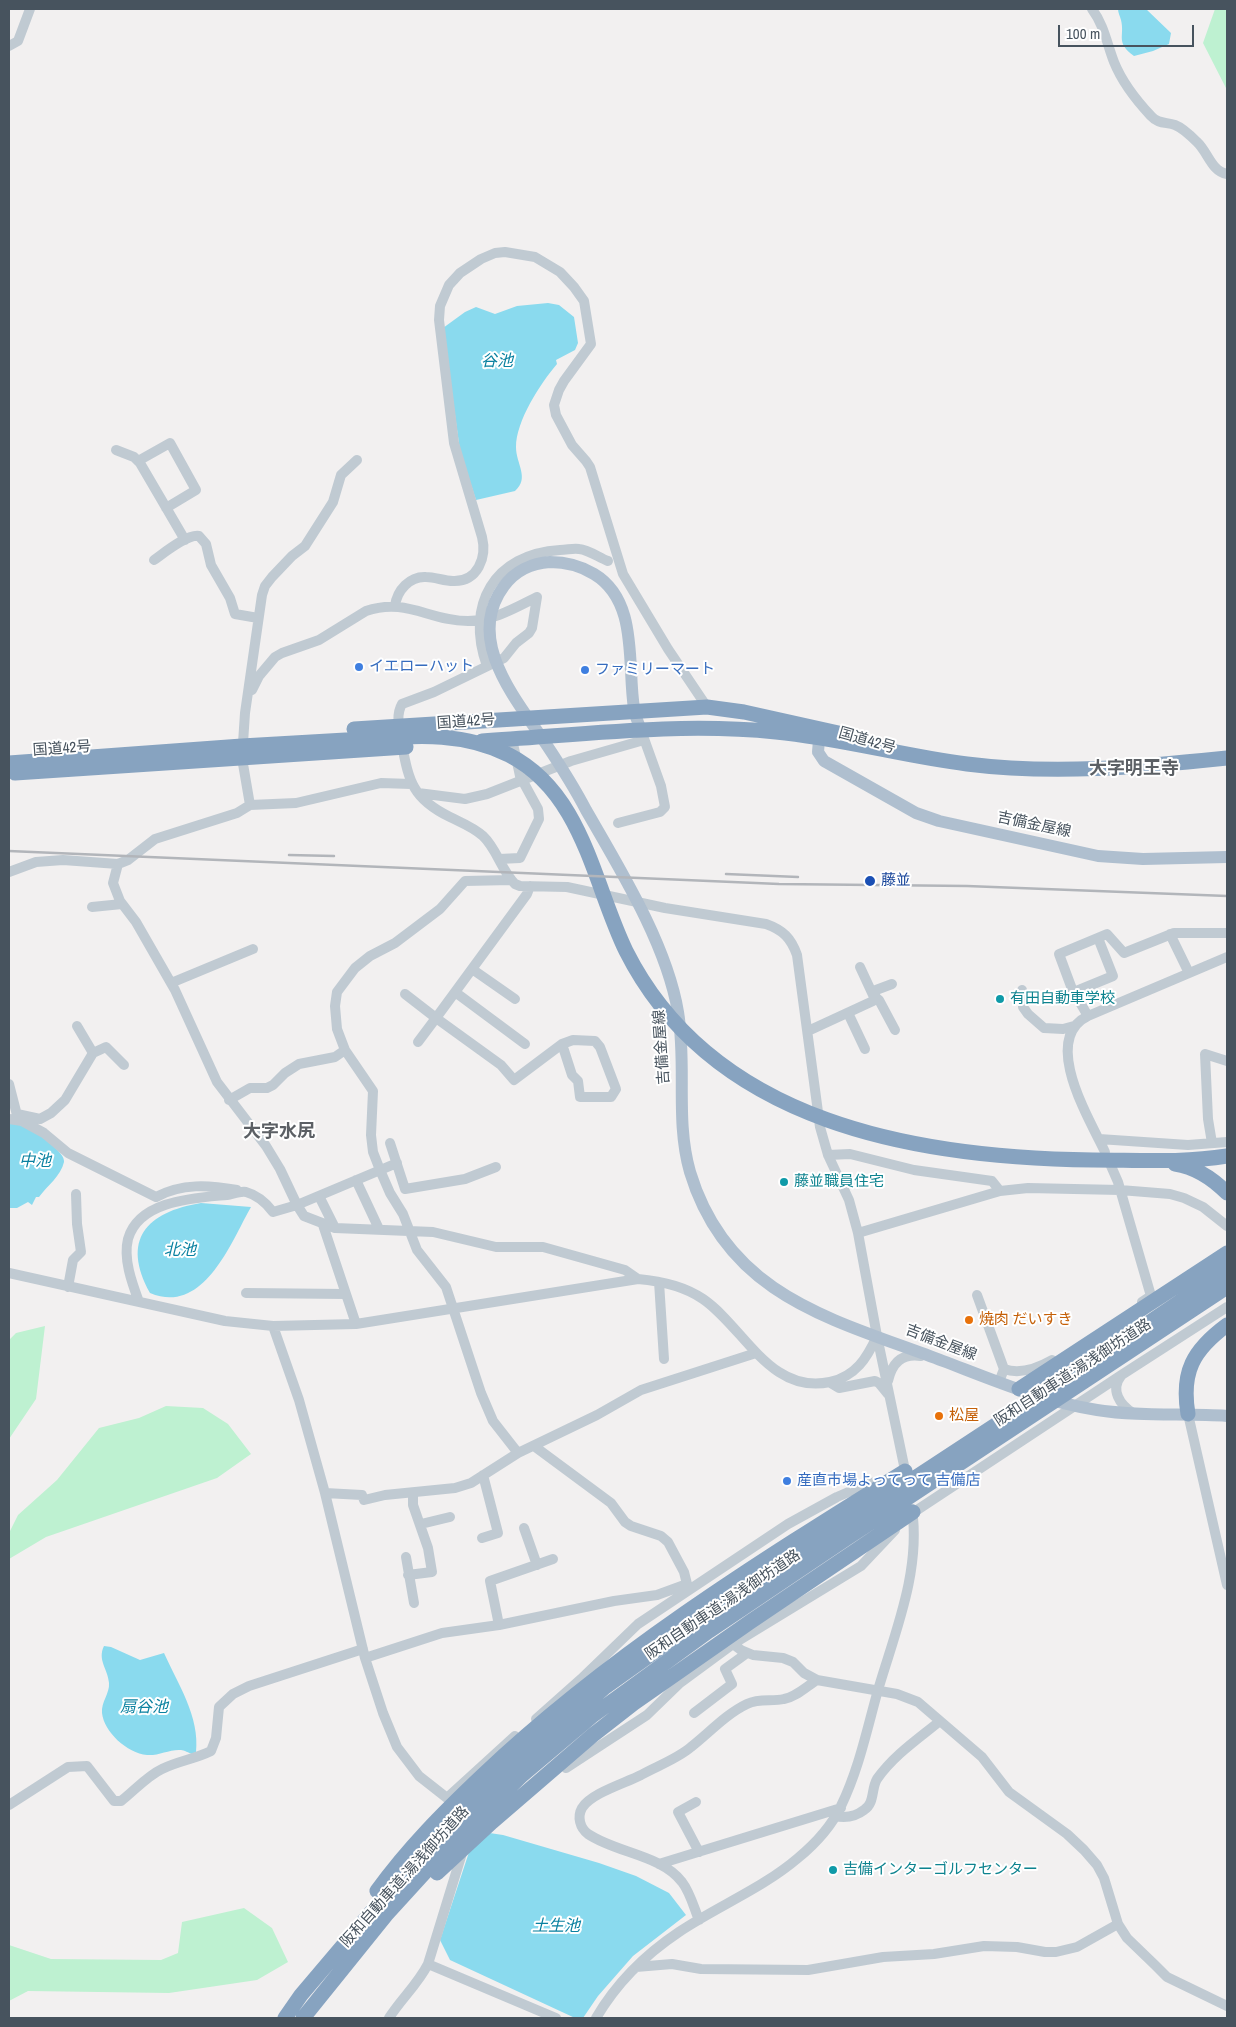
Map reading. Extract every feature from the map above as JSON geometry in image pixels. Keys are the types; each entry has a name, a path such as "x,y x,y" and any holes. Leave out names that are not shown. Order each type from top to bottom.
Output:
{"highway":[{"name":"国道42号","path":"9,753 591,713 707,708 744,712 819,733 918,756 966,764 1025,770 1099,769 1227,758"},
{"name":"国道42号","path":"9,773 512,740 642,735 722,728 819,733"},
{"path":"9,763 417,736 450,737 488,746 520,761 557,795 584,844 609,910 628,953 642,978 680,1028 708,1053 746,1082 777,1099 808,1112 893,1140 983,1155 1047,1159 1156,1160 1227,1156"},
{"path":"1156,1160 1179,1164 1195,1170 1216,1182 1227,1192"},
{"path":"1019,1389 1227,1253"},
{"name":"阪和自動車道;湯浅御坊道路","path":"394,1894 452,1823 502,1775 577,1710 634,1665 712,1611 1063,1381 1227,1270"},
{"name":"阪和自動車道;湯浅御坊道路","path":"394,1894 448,1847 521,1776 626,1690 831,1549 1227,1287"},
{"path":"1188,1414 1185,1387 1190,1366 1205,1343 1227,1325"},
{"path":"303,2018 394,1894 428,1829 504,1755 583,1687 649,1639 795,1539 905,1471"},
{"path":"285,2018 301,1995 394,1894 448,1862 593,1735 634,1703 913,1512"}],"main road":[{"name":"吉備金屋線","path":"642,735 634,712 630,652 624,618 610,588 590,571 562,563 535,564 519,572 510,580 495,601 489,630 491,647 497,666 516,700 558,761 582,803 648,925 663,959 678,1014 682,1055 682,1116 686,1155 702,1204 723,1239 751,1270 783,1295 820,1314 1019,1389 1073,1406 1101,1411 1188,1414 1226,1413"},
{"name":"吉備金屋線","path":"819,733 818,752 824,761 916,813 939,821 1098,856 1143,859 1227,857"}],"street":[{"path":"9,46 18,41 30,9"},
{"path":"1092,9 1102,26 1119,73 1141,105 1158,122 1178,126 1203,147 1218,171 1227,174"},
{"path":"395,606 402,589 413,579 427,577 460,581 476,572 483,560 484,545 454,443 439,311 442,298 454,279 474,263 495,253 519,253 544,261 566,278 584,302 591,344 559,390 554,405 555,410 572,445 590,467 612,558 619,566 668,649 707,708"},
{"path":"138,461 170,443 196,490 166,508"},
{"path":"116,450 134,457 138,461 185,540"},
{"path":"250,804 242,758 258,618 265,586 292,556 305,546 333,502 341,475 357,460"},
{"path":"154,560 194,535 199,536 206,544 211,565 230,598 235,614 258,618"},
{"path":"487,666 480,643 479,620 486,596 494,582 506,568 528,556 553,550 581,549 612,558"},
{"path":"590,571 612,558"},
{"path":"248,698 259,676 275,657 282,652 319,640 366,611 385,606 395,606 448,619 479,620 498,616 537,597 532,628 504,658 434,692 402,704 398,714 399,726 411,784 418,793 440,812 475,829 486,839 511,880 520,886 567,887 665,908 760,923 776,927 791,940 797,955 820,1126 828,1155 849,1200 858,1233 913,1512 914,1535 910,1578 855,1772 838,1812 813,1845 784,1869 663,1944 636,1967 616,1990 596,2018"},
{"path":"418,793 464,799 502,790 571,761 642,735 661,786 665,808 660,812 618,823"},
{"path":"499,859 520,858 539,819 538,809 522,781 512,740"},
{"path":"9,872 36,862 86,861 118,864 128,860 155,839 237,813 250,804 296,803 381,783 411,784"},
{"path":"118,864 113,883 122,904 136,922 171,983 217,1082 266,1146 280,1170 296,1205 304,1216 323,1225 335,1228 433,1232 496,1247 542,1247 625,1270 638,1279"},
{"path":"511,880 465,881 440,909 395,943 370,956 355,968 337,992 335,1006 337,1030 345,1050 373,1092 371,1135 373,1152 380,1170 390,1193 404,1214 417,1250 446,1287 481,1393 493,1421 518,1453"},
{"path":"418,1042 528,894 530,886"},
{"path":"92,907 122,904"},
{"path":"1088,1016 1074,992 1059,954 1107,934 1124,953 1170,934 1182,932 1227,933"},
{"path":"1170,934 1189,973"},
{"path":"1074,992 1113,976 1098,938"},
{"path":"171,983 253,949"},
{"path":"1022,990 1023,1007 1028,1014 1044,1028 1063,1029 1074,1026 1088,1016 1227,957"},
{"path":"860,967 895,1030"},
{"path":"472,969 515,999"},
{"path":"808,1031 873,1001 876,990 892,984"},
{"path":"455,992 525,1044"},
{"path":"405,994 501,1065 514,1080 562,1044 573,1040 595,1041 600,1047 616,1089 611,1097 580,1097 578,1081 572,1075 562,1044"},
{"path":"848,1012 864,1049"},
{"path":"77,1026 93,1053"},
{"path":"1074,1026 1068,1048 1069,1070 1105,1152"},
{"path":"15,1118 40,1119 51,1113 65,1100 93,1053 106,1047 124,1065"},
{"path":"229,1100 250,1088 268,1088 273,1086 285,1073 299,1064 335,1056 345,1050"},
{"path":"1212,1143 1208,1119 1205,1054 1227,1061"},
{"path":"9,1084 15,1118"},
{"path":"15,1118 44,1133 68,1152 156,1197 169,1190 185,1187 213,1186 244,1191 268,1205 273,1212 319,1196 396,1163"},
{"path":"1099,1139 1188,1145 1227,1142"},
{"path":"390,1143 405,1189 466,1179 496,1167"},
{"path":"828,1155 850,1154 914,1170 992,1181 1000,1191"},
{"path":"1004,1369 1019,1372 1047,1363 1151,1296 1120,1190 1111,1166"},
{"path":"356,1180 379,1230"},
{"path":"858,1233 1000,1191 1028,1188 1156,1192 1184,1198 1203,1207 1227,1226"},
{"path":"139,1302 128,1266 127,1247 129,1237 136,1225 150,1212 173,1201 244,1191"},
{"path":"68,1287 73,1260 81,1252 77,1224 76,1194"},
{"path":"319,1196 335,1228"},
{"path":"323,1225 356,1324"},
{"path":"9,1273 225,1321 273,1326 356,1324 638,1279 659,1282 684,1289 705,1300 730,1322 756,1353 776,1370 799,1381 815,1384 829,1382 847,1375 858,1368 870,1351 877,1336"},
{"path":"659,1282 664,1359"},
{"path":"246,1293 346,1294"},
{"path":"977,1295 1004,1369 999,1382"},
{"path":"472,1774 516,1808 573,1761 647,1715 680,1683 734,1644 861,1566 913,1512 1227,1307"},
{"path":"273,1326 299,1400 325,1493 364,1653 383,1713 397,1747 419,1776 447,1798 460,1815 464,1828 463,1850 428,1964 421,1979 389,2018"},
{"path":"325,1493 362,1495 364,1500 386,1495 455,1488 470,1483 518,1453 597,1415 641,1390 756,1353"},
{"path":"887,1383 893,1366 902,1358 916,1355 937,1358"},
{"path":"1123,1374 1116,1385 1117,1395 1126,1409 1133,1413"},
{"path":"829,1382 839,1388 869,1381 879,1383 885,1388 891,1400"},
{"path":"1188,1414 1227,1585"},
{"path":"534,1446 610,1503 625,1522 660,1536 668,1542 684,1572 688,1587"},
{"path":"447,1798 581,1679 638,1624 688,1587 809,1512 867,1484 877,1484 905,1471"},
{"path":"482,1538 498,1533 483,1475"},
{"path":"408,1575 432,1572 428,1548 413,1505 413,1493"},
{"path":"421,1524 450,1517"},
{"path":"524,1528 537,1565"},
{"path":"406,1557 414,1603"},
{"path":"499,1626 490,1581 553,1559"},
{"path":"9,1805 68,1767 87,1766 114,1801 121,1801 160,1770 210,1751 216,1738 219,1707 233,1694 249,1686 442,1633 499,1626 614,1601 657,1595 688,1587"},
{"path":"734,1644 753,1655 784,1658 793,1662 804,1673 817,1680 878,1690 918,1702 982,1757 1009,1792 1067,1834 1084,1850 1097,1865 1104,1878 1118,1924 1128,1938 1167,1977 1227,2006"},
{"path":"694,1713 732,1684 725,1669 747,1653"},
{"path":"699,1920 683,1883 677,1877 659,1864 605,1844 587,1833 580,1822 579,1815 582,1806 607,1790 628,1782 690,1748 704,1735 716,1728 727,1716 749,1703 788,1698 817,1680"},
{"path":"659,1864 838,1812 849,1817 864,1811 870,1806 874,1786 881,1774 903,1751 940,1721"},
{"path":"696,1802 678,1812 699,1852"},
{"path":"636,1967 672,1964 701,1969 808,1970 882,1957 934,1954 984,1946 1016,1947 1056,1952 1077,1947 1118,1924"},
{"path":"428,1964 556,2018"}],"green space":[{"path":"1215,9 1227,9 1227,90 1203,43"},
{"path":"45,1326 36,1399 9,1439 9,1340 16,1333"},
{"path":"166,1406 203,1408 228,1424 251,1454 217,1478 46,1537 9,1559 9,1533 18,1515 57,1480 99,1428 139,1418"},
{"path":"244,1908 272,1928 288,1962 257,1980 169,1993 28,1991 9,2001 9,1945 51,1959 161,1960 178,1953 182,1922"}],"water":[{"path":"1118,9 1146,9 1171,33 1169,44 1134,56 1123,43"},
{"name":"谷池","path":"548,303 559,305 574,317 578,343 575,350 556,360 557,364 543,382 524,415 516,447 522,476 519,486 515,491 476,500 460,451 443,328 465,312 476,307 495,314 517,306"},
{"name":"中池","path":"14,1123 29,1128 44,1138 56,1148 64,1162 57,1176 39,1197 36,1197 32,1205 28,1202 17,1208 9,1208 9,1124"},
{"name":"北池","path":"201,1203 251,1207 224,1256 213,1272 200,1285 186,1294 169,1297 150,1293 138,1258 139,1244 144,1232 153,1221 166,1213"},
{"name":"扇谷池","path":"104,1646 111,1647 140,1660 164,1653 191,1713 195,1726 196,1752 192,1754 184,1750 177,1750 147,1755 124,1746 112,1734 107,1727 102,1713 109,1687 102,1656"},
{"name":"土生池","path":"476,1831 503,1835 599,1863 636,1876 669,1893 686,1915 633,1956 598,1996 583,2018 575,2018 450,1960 440,1940"}],"railway":[{"path":"9,851 779,884 967,886 1227,896"},
{"path":"289,855 334,856"},
{"path":"726,874 798,877"}],"place":[{"name":"イエローハット","path":"359,667"},
{"name":"ファミリーマート","path":"585,670"},
{"name":"藤並","path":"870,881"},
{"name":"有田自動車学校","path":"1000,999"},
{"name":"藤並職員住宅","path":"784,1182"},
{"name":"焼肉 だいすき","path":"969,1320"},
{"name":"松屋","path":"939,1416"},
{"name":"産直市場よってって 吉備店","path":"787,1481"},
{"name":"吉備インターゴルフセンター","path":"833,1870"}],"district":[{"name":"大字明王寺","path":"1134,769"},
{"name":"大字水尻","path":"279,1132"}]}
